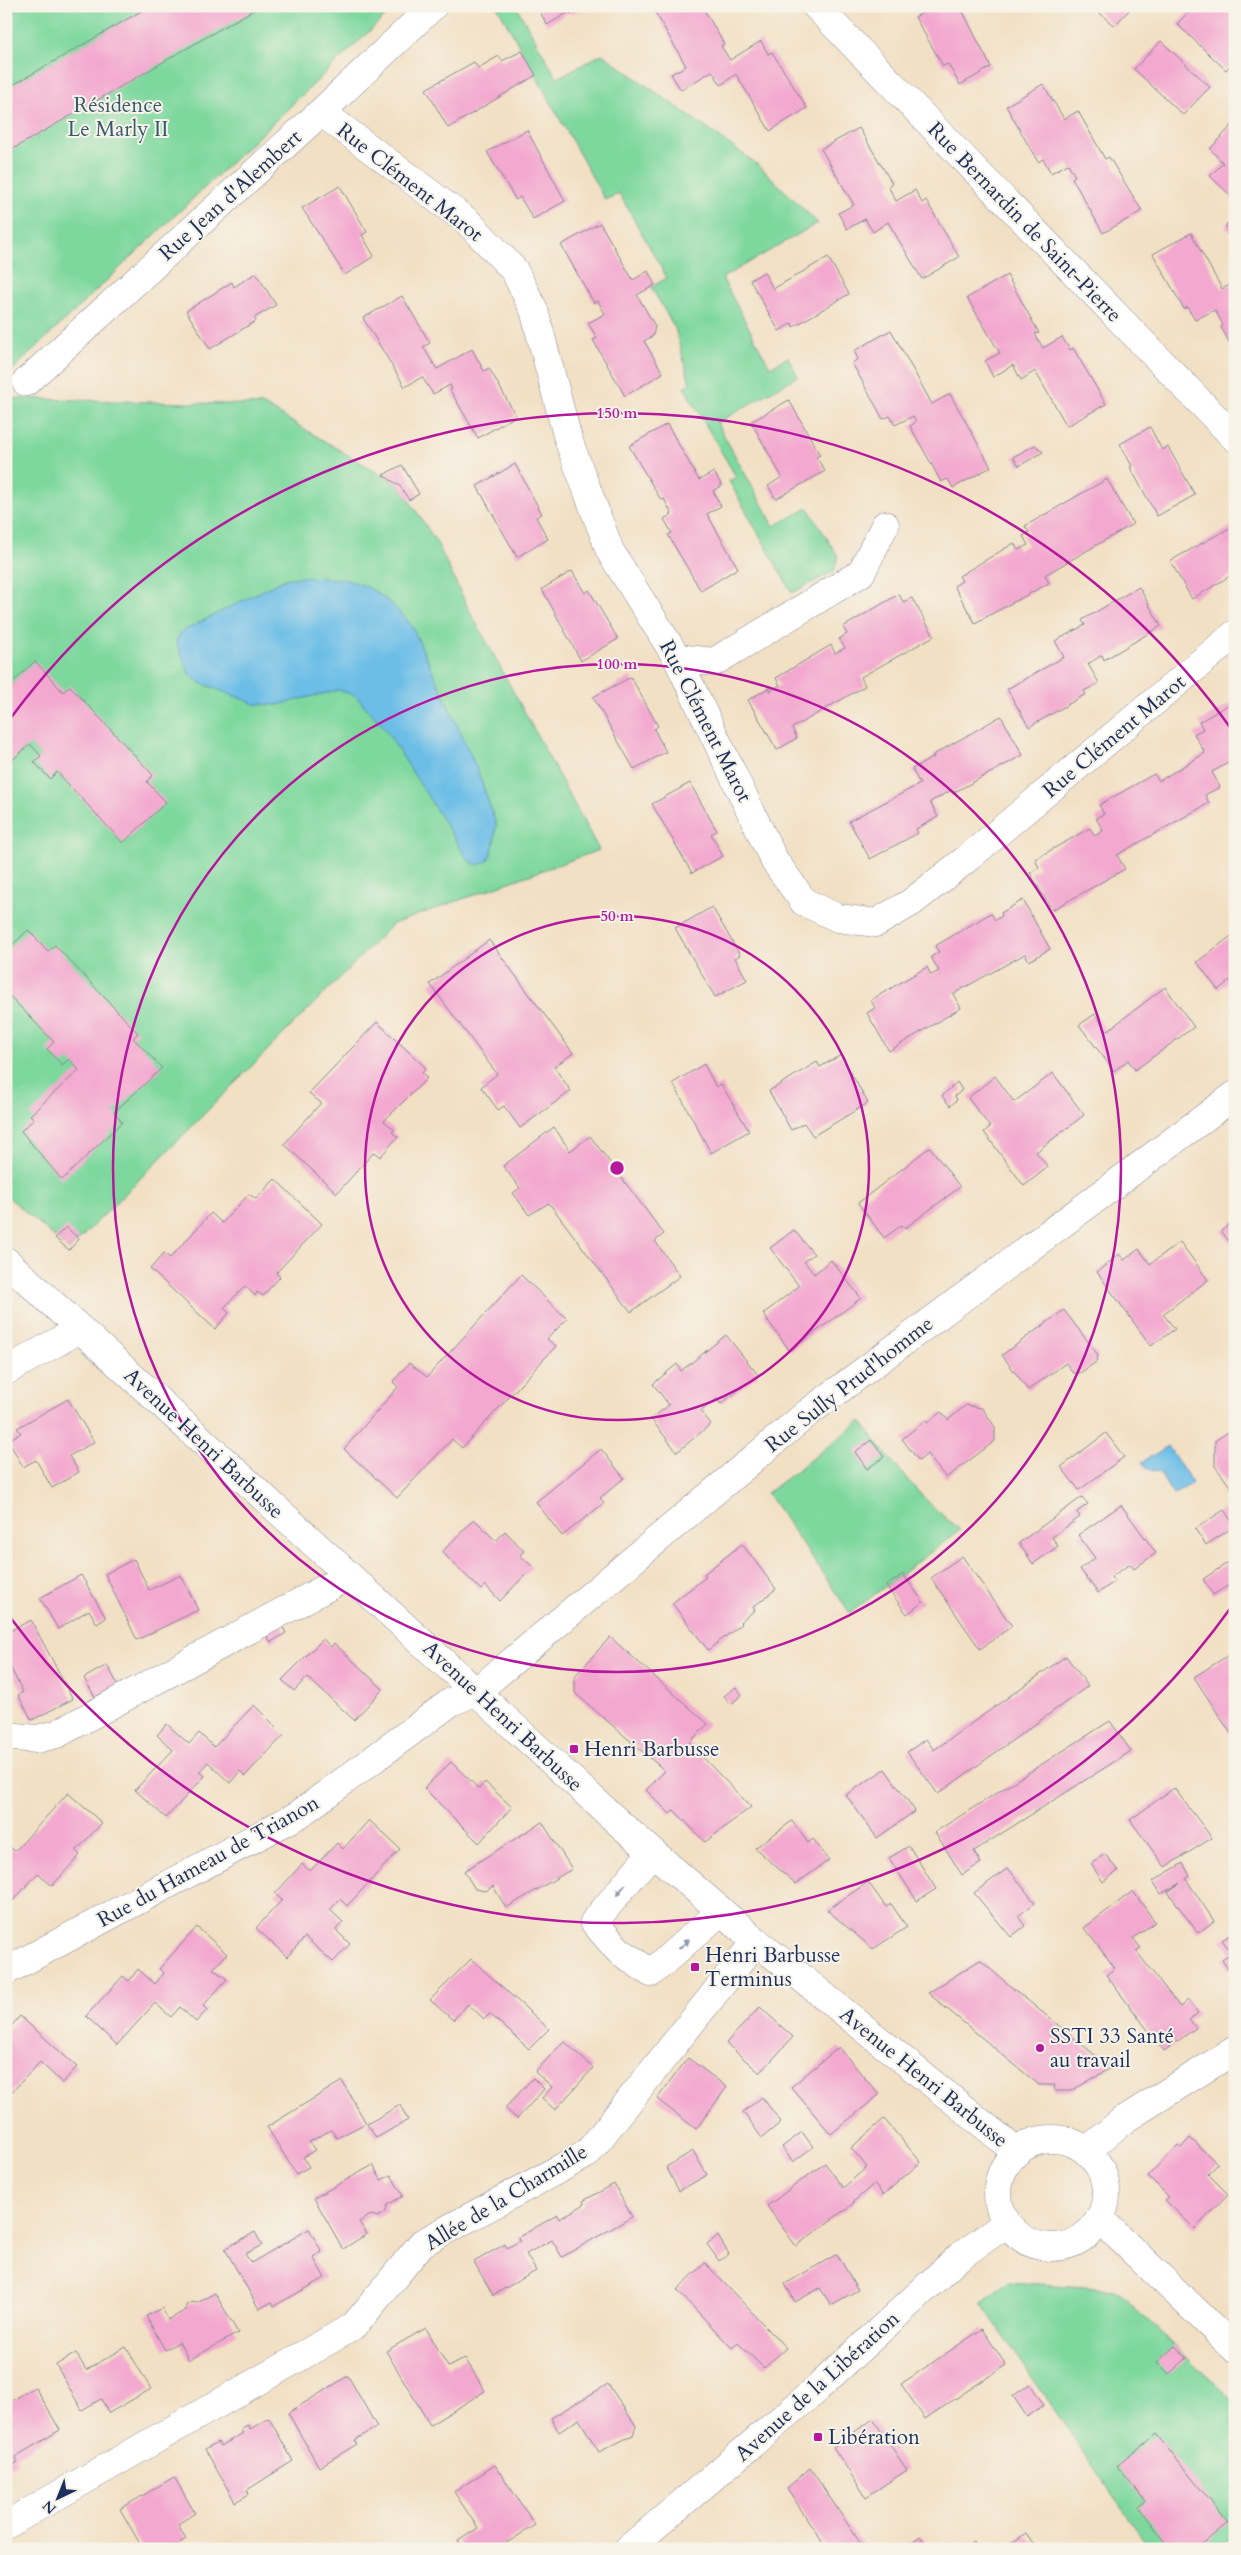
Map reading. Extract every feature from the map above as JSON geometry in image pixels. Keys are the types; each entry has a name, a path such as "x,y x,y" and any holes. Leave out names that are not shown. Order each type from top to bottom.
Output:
{"street":[{"name":"Rue Jean d'Alembert","path":"26,382 322,112 433,6"},
{"name":"Rue Bernardin de Saint-Pierre","path":"816,6 1235,438"},
{"name":"Rue Clément Marot","path":"322,112 468,222 514,270 534,310 568,439 610,551 677,658 774,860 804,902 838,918 876,923 912,902 970,857 1235,634"},
{"path":"677,658 714,662 861,573 885,525"},
{"name":"Rue Sully Prud'homme","path":"477,1692 809,1412 1235,1095"},
{"name":"Avenue Henri Barbusse","path":"6,1261 348,1576 652,1852 756,1941 1016,2151"},
{"path":"6,1371 80,1329"},
{"path":"6,1736 37,1739 57,1734 348,1576"},
{"name":"Rue du Hameau de Trianon","path":"6,1971 298,1816 451,1702 477,1692"},
{"path":"652,1852 594,1922 618,1950 651,1973 721,1911"},
{"name":"Allée de la Charmille","path":"6,2525 354,2326 422,2243 586,2154 756,1941"},
{"path":"1087,2151 1122,2122 1235,2050"},
{"path":"1044,2139 1059,2139 1074,2143 1087,2151 1099,2165 1105,2183 1106,2201 1100,2219 1088,2234 1073,2244 1055,2248 1036,2245 1020,2237 1006,2223 1000,2209 998,2193 1000,2178 1006,2163 1016,2151 1044,2139"},
{"path":"1100,2219 1235,2348"},
{"name":"Avenue de la Libération","path":"628,2549 811,2394 959,2257 1006,2223"}],"green space":[{"name":"Résidence Le Marly II","path":"6,6 396,6 6,376"},
{"path":"497,6 516,6 557,78 602,54 757,164 818,223 722,278 770,367 788,357 798,376 717,423 774,526 808,508 838,556 834,571 792,593 729,481 736,477 684,387 690,383 675,328 651,287 667,278 619,193 605,200"},
{"path":"6,398 264,405 400,486 437,543 466,604 599,850 393,924 69,1250 6,1195"},
{"path":"861,1421 919,1493 960,1530 850,1613 767,1493"},
{"path":"1008,2282 1115,2289 1235,2403 1235,2533 1216,2549 1150,2549 981,2303"}],"water":[{"path":"299,577 343,580 365,586 388,601 412,626 477,769 496,824 494,844 488,861 478,865 468,860 384,727 355,695 338,690 277,705 255,704 199,682 189,673 176,641 181,632 285,579"},
{"path":"1168,1446 1192,1483 1173,1495 1159,1472 1147,1469 1142,1462"}],"building":[{"path":"6,6 21,6 6,15"},
{"path":"150,6 260,6 6,153 6,89"},
{"path":"537,6 585,6 571,14 569,12 547,25"},
{"path":"660,6 702,6 724,44 721,46 730,60 761,41 768,54 772,52 807,108 770,131 736,74 721,85 712,71 681,90 671,74 686,66 654,10"},
{"path":"935,6 960,6 991,67 960,85 948,64 943,66 915,17"},
{"path":"1092,6 1133,6 1114,26"},
{"path":"1194,6 1235,6 1235,61 1226,70 1177,24"},
{"path":"1161,41 1210,87 1183,115 1134,69"},
{"path":"522,51 536,75 448,128 426,89 474,62 478,68 499,56 502,61"},
{"path":"1043,84 1064,119 1078,111 1105,159 1109,157 1142,211 1103,233 1072,178 1075,176 1068,164 1051,173 1043,159 1038,162 1006,106"},
{"path":"1235,122 1235,200 1210,176 1223,163 1210,149"},
{"path":"859,128 892,183 888,186 896,201 915,190 922,203 926,200 959,257 922,279 888,222 873,232 865,219 847,229 838,213 854,205 821,149"},
{"path":"527,130 565,201 533,219 520,197 516,200 487,152"},
{"path":"340,186 367,232 362,235 374,256 345,275 302,208"},
{"path":"1235,216 1235,236 1225,226"},
{"path":"600,223 633,280 648,271 655,285 637,295 655,326 653,336 644,341 663,373 625,396 593,340 597,338 588,323 605,314 598,301 594,303 561,245"},
{"path":"1191,233 1222,289 1235,282 1235,353 1221,327 1223,325 1215,310 1195,320 1187,307 1184,309 1153,254"},
{"path":"828,257 849,294 793,327 792,323 779,331 750,280 764,272 773,289"},
{"path":"256,273 276,305 254,318 256,321 210,349 186,311 232,282 234,287"},
{"path":"1007,275 1039,333 1035,334 1043,348 1062,337 1070,350 1073,348 1106,404 1067,426 1035,371 1021,380 1013,365 993,377 985,361 1000,353 967,298"},
{"path":"402,296 430,343 423,347 437,369 472,349 484,371 489,368 516,416 478,438 450,390 452,389 450,385 433,394 422,377 405,387 363,318"},
{"path":"891,330 932,404 950,394 991,467 953,488 948,479 941,482 910,426 916,422 913,416 895,425 890,416 883,419 852,363 858,359 854,351"},
{"path":"789,400 820,455 816,457 825,471 776,499 768,486 782,477 751,422"},
{"path":"667,424 699,480 714,472 722,486 713,491 721,506 707,514 738,568 701,591 668,535 672,533 664,519 672,514 664,499 661,500 629,446"},
{"path":"1150,427 1162,450 1168,447 1195,495 1157,516 1130,467 1132,466 1120,444"},
{"path":"1035,445 1043,452 1019,466 1013,457"},
{"path":"515,464 542,514 536,517 548,539 517,557 477,486"},
{"path":"402,465 419,494 409,500 400,486 383,475"},
{"path":"1107,479 1133,524 1045,575 1049,583 975,623 954,586 962,581 959,576 1014,543 1018,550 1028,545 1023,536 1029,533 1025,526"},
{"path":"1235,525 1235,573 1192,599 1170,561"},
{"path":"572,571 585,593 589,590 618,639 581,661 542,589"},
{"path":"1139,587 1161,626 1104,660 1102,655 1088,664 1099,683 1084,691 1086,694 1029,727 1007,689 1064,657 1055,641 1085,625 1082,620"},
{"path":"899,594 903,602 912,598 934,636 861,677 865,686 792,728 797,738 777,750 748,700 770,687 770,691 780,685 776,678 831,645 835,653 845,648 839,639 847,634 843,627"},
{"path":"35,661 63,692 70,686 153,775 147,782 166,802 123,843 57,772 50,779 34,762 41,756 30,744 6,766 6,689"},
{"path":"631,677 658,726 654,729 666,752 634,769 593,697"},
{"path":"1235,701 1235,759 1212,772 1220,787 1205,795 1209,803 1117,855 1125,869 1052,910 1030,873 1039,868 1035,859 1090,828 1095,836 1103,831 1096,818 1104,814 1099,805 1154,774 1159,781 1205,753 1194,734 1203,729 1199,722"},
{"path":"1001,716 1023,755 953,793 952,790 930,802 938,817 916,829 918,833 870,859 849,821 920,784 912,769"},
{"path":"690,783 717,831 711,834 723,856 692,873 652,804"},
{"path":"1023,900 1050,949 1029,961 1025,954 953,994 961,1008 889,1051 867,1013 875,1008 871,1000 927,967 931,975 939,971 931,957 939,952 935,946 991,913 995,920 1002,916 1001,913"},
{"path":"712,907 740,955 735,958 747,980 715,997 675,928"},
{"path":"28,930 48,951 55,945 138,1033 133,1038 162,1068 114,1112 122,1122 62,1180 21,1131 34,1119 30,1115 79,1070 69,1059 62,1065 47,1049 54,1042 6,992 6,951"},
{"path":"1235,933 1235,980 1233,978 1218,990 1197,962"},
{"path":"489,940 573,1053 554,1067 571,1091 520,1128 504,1106 498,1110 481,1087 497,1074 430,984"},
{"path":"1165,987 1194,1027 1135,1070 1128,1060 1114,1071 1079,1025 1095,1014 1107,1031"},
{"path":"377,1022 426,1068 422,1073 427,1078 384,1121 395,1130 392,1132 398,1137 380,1157 374,1152 337,1193 284,1144 321,1103 309,1093"},
{"path":"841,1055 868,1103 813,1136 804,1123 791,1130 769,1091 817,1062 820,1067"},
{"path":"704,1064 716,1087 721,1084 749,1131 711,1153 673,1083"},
{"path":"1053,1073 1084,1115 1036,1152 1048,1167 1024,1186 984,1132 990,1127 968,1098 995,1076 1014,1102"},
{"path":"957,1082 962,1090 955,1096 957,1100 950,1106 942,1096"},
{"path":"554,1127 570,1151 590,1136 664,1234 655,1241 680,1276 631,1312 549,1203 529,1215 513,1193 520,1188 503,1166"},
{"path":"930,1147 960,1187 905,1228 902,1225 884,1238 858,1203"},
{"path":"275,1179 322,1224 276,1273 280,1277 263,1296 257,1292 255,1296 245,1286 224,1308 229,1313 215,1329 150,1269 164,1253 170,1258 211,1213 222,1223 249,1194 256,1199"},
{"path":"1235,1220 1235,1249 1221,1231"},
{"path":"66,1227 79,1239 69,1250 55,1238"},
{"path":"794,1230 814,1254 804,1261 814,1274 831,1260 861,1298 790,1351 763,1314 799,1286 770,1248"},
{"path":"1180,1242 1208,1280 1163,1314 1175,1329 1151,1346 1097,1272 1119,1254 1124,1260 1139,1249 1150,1264"},
{"path":"521,1275 567,1319 547,1339 556,1346 462,1448 452,1439 397,1498 344,1449 398,1387 393,1382 409,1363 427,1377"},
{"path":"1064,1310 1098,1355 1096,1362 1080,1373 1073,1373 1066,1363 1028,1390 1002,1355"},
{"path":"6,1327 13,1333 6,1340"},
{"path":"726,1335 758,1375 721,1404 717,1399 701,1411 711,1424 677,1452 651,1419 669,1405 653,1384 677,1364 681,1371"},
{"path":"68,1399 94,1442 69,1456 79,1472 52,1488 36,1460 23,1467 8,1440 21,1433 17,1428"},
{"path":"966,1405 982,1408 995,1427 995,1441 946,1478 927,1454 919,1461 902,1439 926,1420 927,1423 941,1412 948,1420"},
{"path":"1235,1427 1235,1493 1215,1466 1215,1441"},
{"path":"1106,1433 1124,1457 1079,1490 1061,1467"},
{"path":"871,1440 884,1457 867,1469 855,1452"},
{"path":"601,1449 624,1478 600,1498 604,1503 562,1536 536,1502"},
{"path":"1082,1497 1088,1504 1077,1512 1080,1517 1052,1537 1058,1546 1033,1564 1019,1543"},
{"path":"1121,1505 1156,1553 1134,1569 1130,1564 1111,1577 1114,1582 1098,1593 1080,1569 1095,1558 1078,1535"},
{"path":"1224,1510 1235,1526 1206,1545 1195,1529"},
{"path":"474,1519 496,1541 505,1531 524,1551 520,1555 533,1567 500,1601 485,1585 481,1590 442,1552"},
{"path":"742,1544 776,1589 753,1607 755,1610 740,1622 742,1624 708,1650 672,1603 706,1577 704,1574"},
{"path":"962,1556 1012,1626 980,1649 931,1578"},
{"path":"1235,1558 1235,1581 1213,1595 1203,1579"},
{"path":"134,1559 149,1590 181,1575 198,1610 137,1640 105,1574"},
{"path":"903,1574 923,1602 907,1614 886,1586"},
{"path":"81,1575 106,1618 97,1624 89,1610 58,1629 40,1598"},
{"path":"31,1620 73,1699 32,1720 18,1695 23,1692 9,1665 6,1667 6,1633"},
{"path":"281,1624 286,1633 271,1642 265,1633"},
{"path":"610,1637 708,1724 689,1743 751,1807 705,1842 674,1810 670,1814 646,1790 665,1771 575,1693 575,1676"},
{"path":"323,1639 331,1647 334,1643 383,1689 354,1720 307,1677 294,1691 282,1680"},
{"path":"1235,1651 1235,1740 1194,1677"},
{"path":"1066,1656 1088,1686 938,1794 907,1752 926,1739 934,1750"},
{"path":"107,1665 118,1685 95,1697 84,1678"},
{"path":"736,1687 742,1695 731,1704 724,1696"},
{"path":"254,1705 284,1735 245,1776 240,1771 230,1783 208,1762 199,1772 205,1776 166,1818 135,1790 173,1750 157,1735 167,1724 189,1744 199,1733 214,1747"},
{"path":"1110,1721 1131,1751 974,1851 981,1863 962,1875 935,1832"},
{"path":"451,1762 479,1789 485,1782 512,1807 479,1843 424,1788"},
{"path":"885,1769 915,1811 877,1838 846,1795"},
{"path":"1174,1788 1212,1838 1165,1867 1130,1820"},
{"path":"68,1793 102,1823 76,1851 80,1855 52,1886 38,1873 12,1902 6,1897 6,1844 15,1851"},
{"path":"369,1820 400,1849 347,1906 340,1899 330,1910 343,1922 336,1930 350,1944 333,1962 305,1937 287,1957 256,1928 282,1900 275,1894 302,1864 310,1871 337,1843 343,1849"},
{"path":"792,1821 808,1843 813,1839 829,1860 796,1884 755,1848"},
{"path":"542,1822 572,1869 506,1908 493,1886 486,1891 475,1889 464,1871"},
{"path":"909,1846 936,1889 917,1901 889,1858"},
{"path":"1105,1854 1118,1871 1103,1882 1091,1864"},
{"path":"1183,1863 1190,1876 1186,1879 1214,1921 1198,1933 1168,1892 1180,1883 1161,1894 1153,1881"},
{"path":"1008,1868 1035,1903 1018,1916 1025,1926 1011,1937 974,1893"},
{"path":"868,1882 886,1907 891,1904 907,1927 873,1949 827,1910"},
{"path":"1133,1891 1155,1922 1133,1938 1141,1948 1136,1951 1180,2007 1188,2000 1198,2013 1189,2020 1196,2028 1164,2051 1106,1975 1115,1968 1084,1928"},
{"path":"197,1927 227,1954 213,1969 227,1979 203,2006 207,2010 196,2022 180,2007 171,2017 155,2003 117,2045 86,2016 123,1976 129,1981 138,1969 155,1984 164,1973 159,1969"},
{"path":"1235,1932 1235,1979 1222,1960 1232,1953 1222,1940"},
{"path":"471,1959 549,2029 529,2049 490,2014 484,2019 468,2004 453,2020 430,2000"},
{"name":"SSTI 33 Santé au travail","path":"980,1960 1111,2068 1071,2091 1054,2091 1055,2085 1039,2085 928,1993"},
{"path":"760,2007 793,2037 760,2073 726,2043"},
{"path":"20,2016 77,2067 62,2083 40,2062 6,2098 6,2032"},
{"path":"564,2041 593,2068 555,2110 542,2098 552,2087 535,2072"},
{"path":"839,2047 879,2095 831,2134 791,2087"},
{"path":"688,2058 727,2087 696,2129 657,2099"},
{"path":"533,2078 544,2089 517,2119 505,2108"},
{"path":"342,2081 366,2123 337,2138 331,2130 309,2142 315,2150 303,2157 309,2167 296,2174 267,2127"},
{"path":"762,2097 781,2122 762,2138 743,2112"},
{"path":"400,2105 408,2120 376,2138 367,2124"},
{"path":"884,2119 921,2162 883,2195 874,2184 854,2203 796,2246 767,2206 825,2163 843,2188 867,2167 851,2148"},
{"path":"802,2132 813,2147 793,2162 782,2147"},
{"path":"1190,2138 1218,2164 1208,2174 1228,2194 1195,2229 1165,2200 1169,2197 1148,2176 1178,2145 1181,2148"},
{"path":"693,2151 707,2175 679,2191 666,2167"},
{"path":"373,2165 381,2180 391,2175 403,2196 387,2205 386,2212 378,2217 371,2215 359,2222 367,2234 343,2249 314,2198"},
{"path":"614,2184 632,2217 562,2257 552,2240 526,2254 536,2271 493,2295 474,2262 505,2244 507,2248 520,2241 517,2238 557,2215 559,2219 585,2204 583,2201"},
{"path":"309,2229 322,2252 313,2257 325,2278 274,2306 272,2302 259,2309 225,2249 255,2232 262,2245 245,2254 251,2263"},
{"path":"718,2236 729,2254 719,2261 707,2244"},
{"path":"837,2254 858,2290 831,2305 820,2288 795,2302 785,2284"},
{"path":"705,2263 786,2348 764,2368 738,2343 732,2348 677,2290"},
{"path":"215,2293 238,2333 189,2360 179,2342 165,2350 146,2316 162,2308 168,2320 186,2310 186,2305 192,2302 197,2303"},
{"path":"426,2328 448,2367 465,2358 485,2391 430,2425 386,2351"},
{"path":"982,2329 1006,2365 925,2419 901,2384"},
{"path":"1175,2346 1187,2358 1169,2374 1157,2362"},
{"path":"126,2347 151,2389 109,2413 101,2399 82,2410 56,2365 76,2353 86,2370"},
{"path":"348,2376 377,2427 355,2440 357,2444 319,2467 288,2413"},
{"path":"608,2384 636,2426 633,2435 599,2452 579,2419 559,2432 551,2418"},
{"path":"1030,2384 1044,2405 1027,2417 1013,2396"},
{"path":"35,2387 60,2430 15,2457 18,2462 6,2469 6,2404"},
{"path":"269,2418 293,2461 247,2490 249,2494 235,2502 205,2449 218,2442 221,2446 243,2433 240,2429 248,2425 250,2429"},
{"path":"873,2419 907,2470 866,2497 833,2447"},
{"path":"1156,2434 1228,2523 1196,2549 1171,2549 1139,2507 1146,2501 1117,2466"},
{"path":"495,2465 535,2525 497,2549 464,2549 458,2541 478,2528 454,2492"},
{"path":"810,2468 864,2549 827,2549 787,2488"},
{"path":"174,2477 195,2513 178,2524 186,2539 169,2549 143,2549 120,2509"},
{"path":"1026,2533 1037,2549 1003,2549"},
{"path":"920,2536 929,2549 903,2549"},
{"path":"973,2542 977,2549 963,2549"}],"place":[{"name":"Henri Barbusse","path":"574,1749"},
{"name":"Henri Barbusse Terminus","path":"695,1967"},
{"name":"SSTI 33 Santé au travail","path":"1040,2048"},
{"name":"Libération","path":"818,2437"}]}
